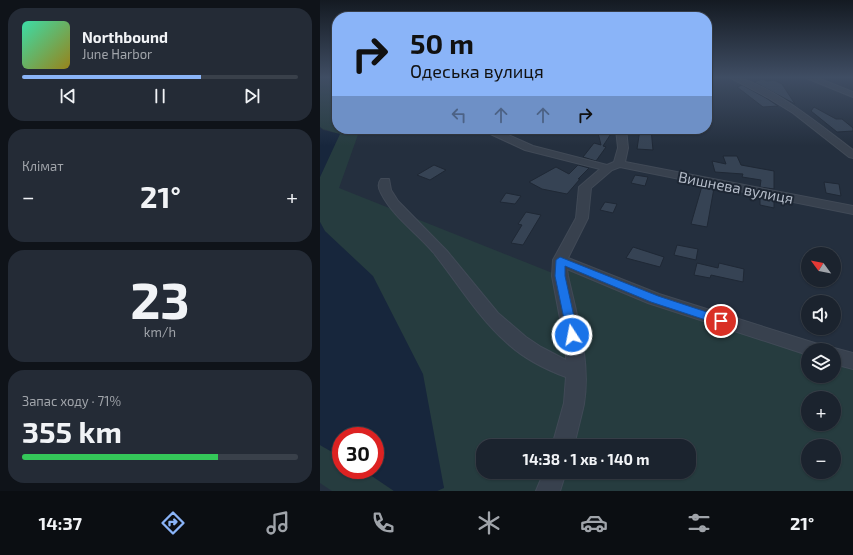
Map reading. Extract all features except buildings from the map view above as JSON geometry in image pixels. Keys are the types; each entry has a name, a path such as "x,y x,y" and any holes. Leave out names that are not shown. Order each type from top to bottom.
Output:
{"street":[{"path":"779,100 796,110 853,155"},
{"name":"Вишнева вулиця","path":"498,134 529,148 614,166 853,210"},
{"path":"566,439 574,403 576,372 575,350 560,276 560,260 582,218 585,187 614,166 623,148 622,134"},
{"path":"385,181 384,187 388,195 402,213 441,253 480,305 512,338 548,362 576,372"},
{"path":"560,260 654,299 801,346"},
{"path":"841,358 853,361"},
{"path":"548,491 552,479"}],"green space":[{"path":"320,100 332,100 332,132 320,127"},
{"path":"339,134 358,134 339,188 560,276 576,267 801,347 801,383 841,383 841,358 853,361 853,491 437,491 444,487 320,222 320,177"},
{"path":"320,445 332,452 332,479 376,479 394,491 332,491 320,483"}],"water":[{"path":"320,127 323,130 332,132 332,134 340,134 320,177"},
{"path":"320,222 325,231 373,276 423,374 444,488 437,491 394,491 376,479 384,479 384,427 332,427 332,452 320,445"}],"route":[{"path":"572,335 560,276 560,260 654,299 721,321"}]}
